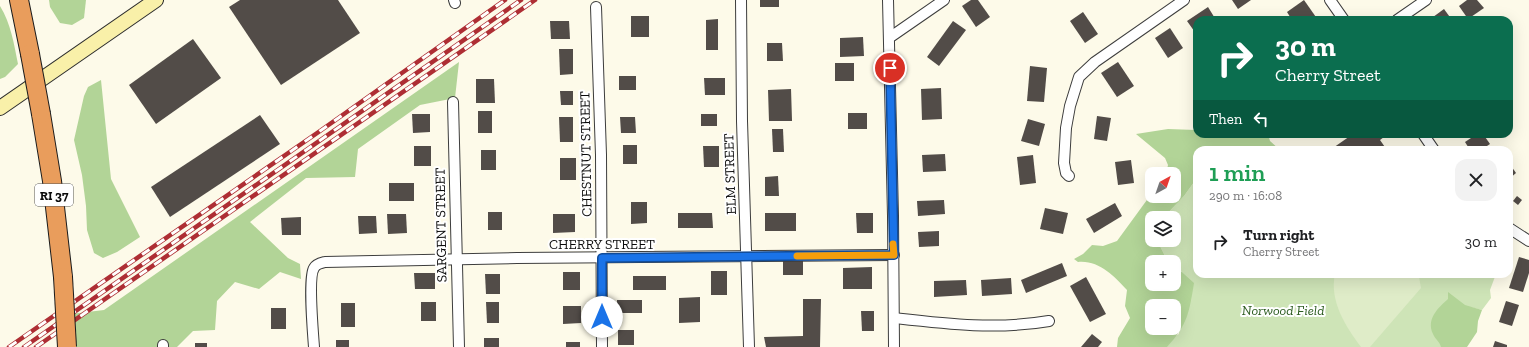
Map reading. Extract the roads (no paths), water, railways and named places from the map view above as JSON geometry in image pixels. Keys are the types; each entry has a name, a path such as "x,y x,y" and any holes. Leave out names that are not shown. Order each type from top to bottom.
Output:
{"highway":[{"name":"RI 37","path":"19,0 52,181 63,277 67,347"}],"main road":[{"path":"0,108 156,0"}],"street":[{"name":"ELM STREET","path":"741,0 742,121 748,257 749,347"},
{"path":"888,0 894,255 894,347"},
{"path":"889,38 944,0"},
{"path":"1069,176 1066,173 1064,163 1066,128 1070,106 1079,77 1095,62 1184,0"},
{"path":"1330,0 1341,16"},
{"path":"1403,16 1426,0"},
{"name":"CHESTNUT STREET","path":"596,8 601,155 602,347"},
{"name":"SARGENT STREET","path":"453,102 459,347"},
{"path":"1513,231 1529,241"},
{"name":"CHERRY STREET","path":"314,347 313,268 325,262 894,255"},
{"path":"894,318 968,326 1025,325 1049,321"}],"railway":[{"path":"9,347 320,131 505,0"},
{"path":"24,347 521,0"},
{"path":"36,347 535,0"}],"park label":[{"name":"Norwood Field","path":"1283,310"}]}
